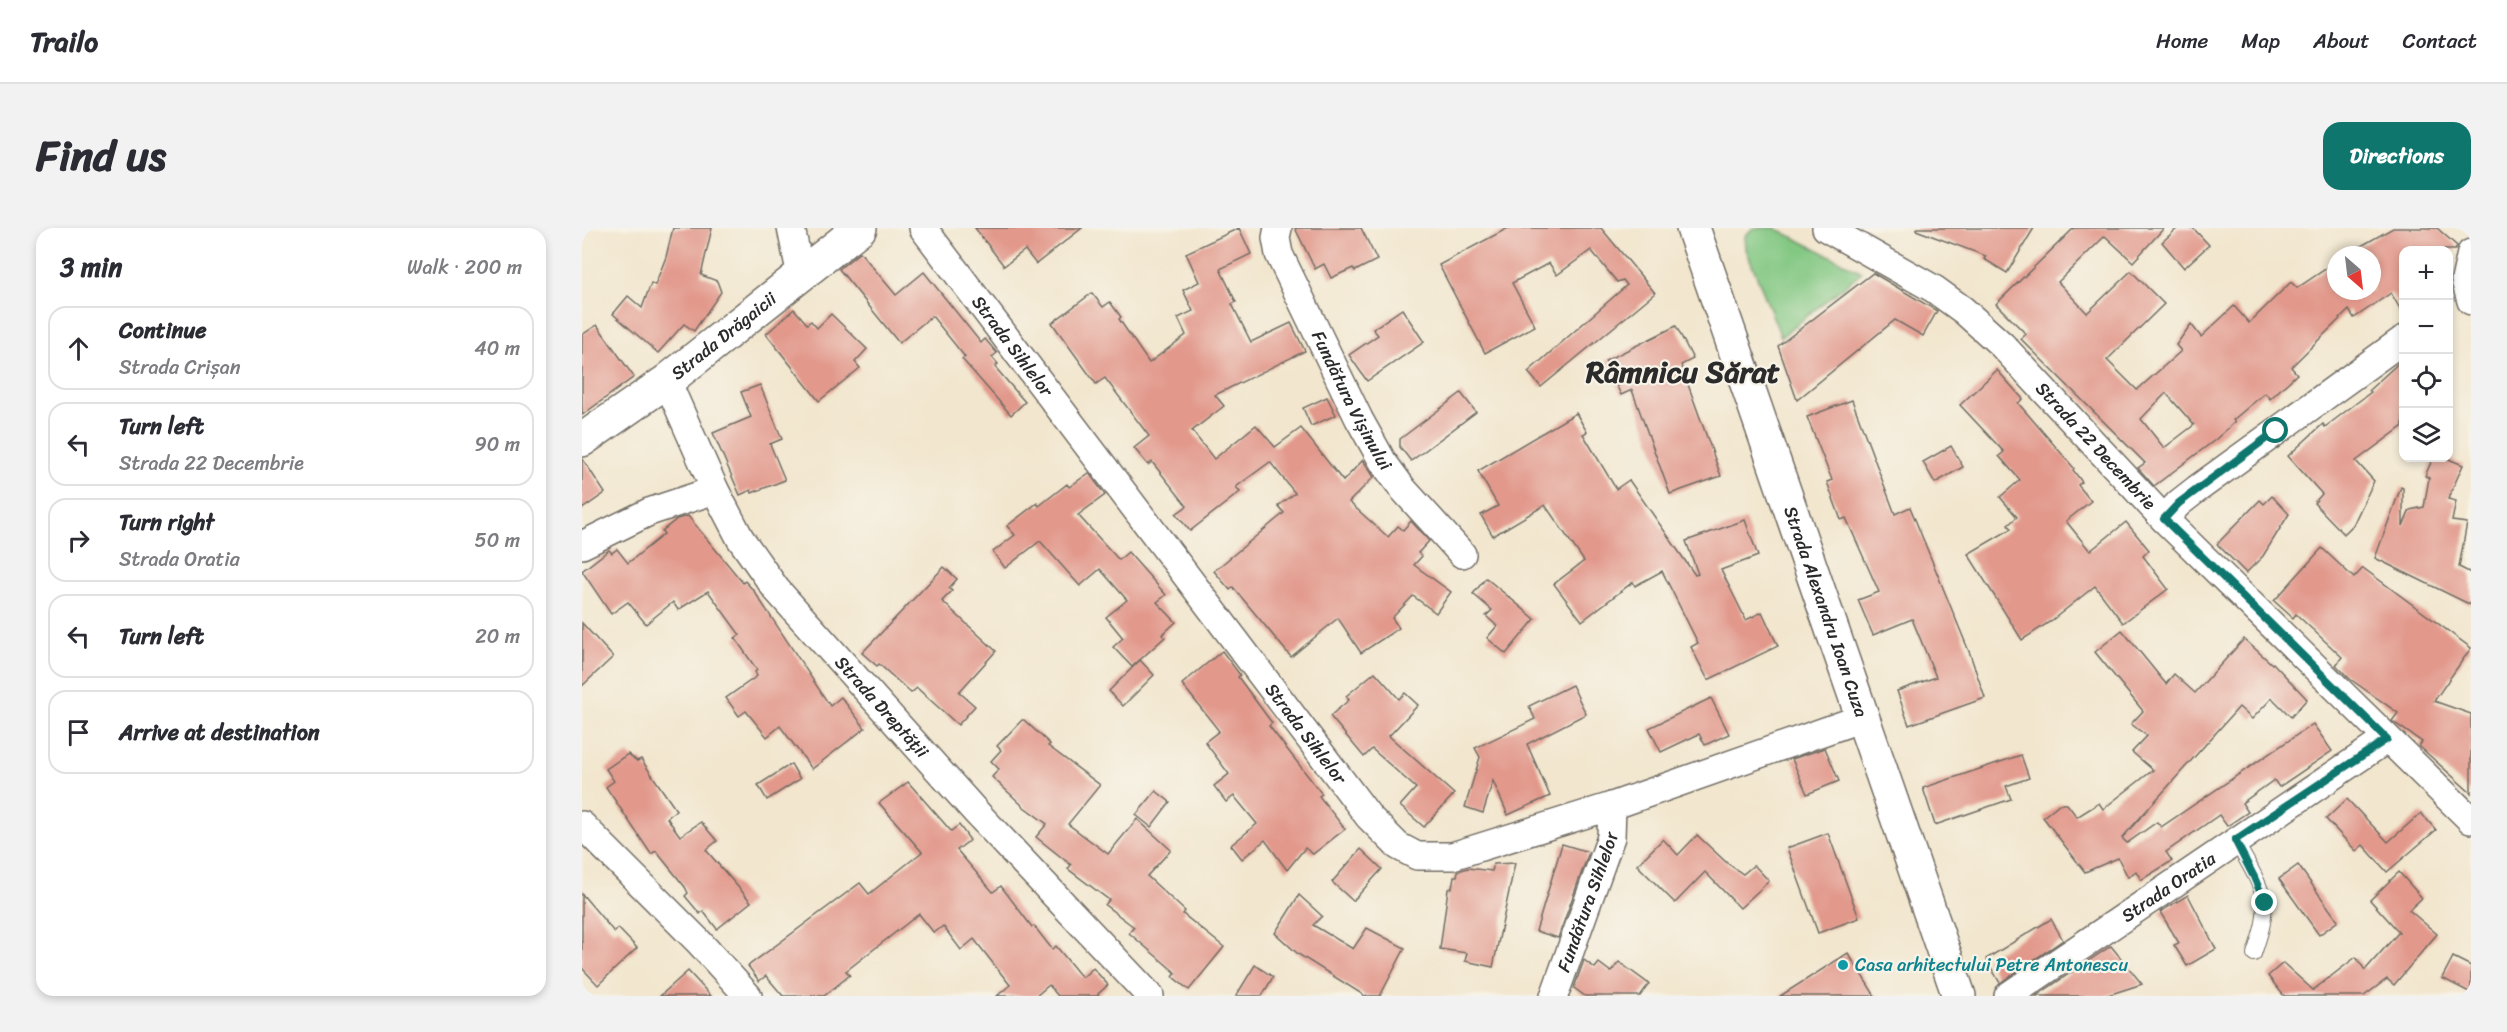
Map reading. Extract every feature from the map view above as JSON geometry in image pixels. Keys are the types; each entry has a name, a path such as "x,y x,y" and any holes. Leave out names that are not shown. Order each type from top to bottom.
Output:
{"main road":[{"name":"Strada Drăgaicii","path":"582,440 667,381 860,228"},
{"name":"Strada Alexandru Ioan Cuza","path":"1693,228 1959,996"}],"street":[{"path":"791,228 801,276"},
{"name":"Strada Sihlelor","path":"923,228 1369,817 1398,846 1417,856 1452,856 1612,806 1862,718"},
{"name":"Fundătura Vișinului","path":"1278,228 1276,238 1279,254 1370,441 1403,489 1462,555"},
{"name":"Strada 22 Decembrie","path":"1826,228 1908,273 1963,310 2002,345 2164,519 2471,820"},
{"path":"2453,300 2468,290 2471,253"},
{"path":"2164,519 2197,489 2399,342"},
{"name":"Strada Dreptății","path":"667,381 715,490 740,538 776,589 976,812 1150,996"},
{"path":"582,545 649,512 715,490"},
{"name":"Strada Oratia","path":"2008,996 2387,739"},
{"name":"Fundătura Sihlelor","path":"1554,996 1611,837 1612,806"},
{"path":"582,825 699,942 748,996"}],"lane":[{"path":"2235,840 2265,903 2262,928 2254,954"}],"green space":[{"path":"1753,228 1775,228 1862,272 1781,337 1746,249 1745,236"}],"building":[{"path":"673,228 712,228 701,275 717,281 721,292 694,331 684,324 658,353 613,314 628,296 642,308 651,283 655,285 666,257"},
{"path":"975,228 1082,228 1036,264 1025,250 1004,266"},
{"path":"1239,228 1251,254 1220,269 1236,302 1232,304 1251,342 1291,323 1305,351 1215,395 1224,406 1192,431 1214,459 1256,425 1275,447 1301,428 1343,481 1363,460 1374,477 1349,502 1388,537 1398,526 1403,530 1411,521 1429,541 1418,553 1422,556 1414,565 1451,592 1436,613 1413,596 1392,618 1399,628 1361,653 1338,618 1291,657 1233,587 1230,590 1214,571 1284,513 1278,506 1295,493 1270,462 1236,487 1240,492 1190,531 1176,514 1187,506 1152,462 1148,465 1134,448 1149,436 1105,378 1096,384 1052,323 1092,293 1103,307 1110,302 1149,363 1186,335 1178,318 1193,311 1183,290 1199,282 1186,253"},
{"path":"1295,228 1361,228 1377,260 1355,271 1353,268 1331,278 1324,264 1315,269"},
{"path":"1508,228 1601,228 1655,293 1541,387 1528,372 1627,285 1623,280 1617,282 1591,250 1557,275 1549,263 1512,283 1535,326 1485,353 1439,265"},
{"path":"1917,228 2034,228 2007,273 1984,259 1986,256 1916,230"},
{"path":"2074,228 2164,228 2133,262 2105,236 2058,282 2087,313 2131,271 2164,304 2107,360 2137,390 2181,351 2176,345 2191,324 2201,337 2234,306 2249,323 2291,282 2297,288 2327,268 2327,300 2381,300 2354,318 2349,310 2291,367 2297,374 2270,399 2265,393 2233,420 2235,422 2215,440 2154,486 2138,468 2145,463 2021,339 2026,334 1996,304","holes":["2166,393 2194,425 2164,448 2141,419"]},
{"path":"2178,228 2193,228 2209,245 2184,268 2162,242"},
{"path":"2393,228 2437,228 2457,246 2453,250 2453,246 2399,246 2399,307 2391,293 2381,300 2381,246 2361,246"},
{"path":"860,252 896,295 924,272 981,343 985,339 997,353 992,357 998,364 995,367 1025,402 1011,415 962,359 965,357 932,316 899,343 839,269"},
{"path":"1873,273 1937,311 1923,336 1895,320 1797,400 1778,346"},
{"path":"794,309 807,324 811,321 817,328 831,314 867,349 855,362 860,368 819,401 766,334"},
{"path":"1402,309 1424,342 1367,381 1349,355 1378,335 1373,329"},
{"path":"597,325 634,377 582,415 582,335"},
{"path":"1676,326 1693,359 1681,365 1721,476 1670,494 1632,390 1621,395 1605,361"},
{"path":"2399,363 2399,429 2356,461 2374,481 2353,525 2344,534 2314,503 2322,494 2288,456 2323,424 2325,427 2371,392 2369,390"},
{"path":"1997,370 2023,399 2018,403 2074,468 2073,470 2082,482 2078,485 2091,501 2066,521 2090,551 2126,522 2149,550 2143,556 2168,589 2123,623 2095,586 2051,621 2022,640 1968,554 2011,529 2008,525 2017,517 2000,497 2020,480 1999,456 2004,452 1960,405"},
{"path":"760,385 782,439 770,444 785,480 752,493 751,490 740,495 713,433 751,417 741,392"},
{"path":"1461,393 1476,412 1411,461 1400,447 1400,439"},
{"path":"1327,397 1336,415 1311,426 1303,408"},
{"path":"1852,400 1895,514 1910,507 1970,654 1985,698 1909,725 1897,691 1936,677 1912,619 1873,635 1858,600 1879,592 1846,518 1841,520 1827,482 1832,480 1807,417"},
{"path":"1576,413 1587,432 1583,434 1616,489 1629,480 1695,575 1698,574 1686,541 1745,520 1758,556 1721,570 1746,620 1762,612 1778,646 1708,680 1691,647 1698,643 1662,571 1635,586 1633,582 1582,621 1554,584 1584,561 1545,505 1493,536 1481,515 1498,506 1478,471"},
{"path":"1951,446 1963,467 1935,483 1923,462"},
{"path":"582,458 605,493 582,509"},
{"path":"2453,461 2463,465 2448,499 2456,501 2452,521 2467,523 2459,567 2471,573 2471,605 2375,558 2401,487 2403,488 2403,526 2410,510 2424,507 2429,478 2425,476 2431,462"},
{"path":"1089,473 1105,495 1078,515 1119,560 1128,552 1166,595 1157,602 1176,622 1162,635 1165,637 1132,667 1113,647 1123,638 1106,617 1127,600 1100,569 1080,586 1040,541 1005,568 993,552 1015,535 1007,526 1037,503 1039,506 1067,484 1069,487"},
{"path":"2272,496 2289,514 2263,556 2246,573 2217,544 2260,500 2264,504"},
{"path":"688,516 743,583 745,581 754,591 830,706 841,697 865,728 812,769 780,726 767,737 746,711 739,716 726,698 757,676 755,672 757,670 735,638 740,635 708,591 678,610 673,602 646,624 628,602 611,614 582,571 609,550 612,553 617,549 628,563 664,534 662,531 677,519"},
{"path":"2322,548 2354,578 2363,568 2471,648 2434,701 2471,714 2471,793 2419,746 2422,742 2392,721 2398,713 2350,679 2336,665 2342,657 2296,614 2293,618 2274,601"},
{"path":"944,567 957,579 949,588 952,591 942,601 996,651 959,692 975,706 958,725 917,688 911,693 879,664 877,666 862,653"},
{"path":"1486,578 1535,619 1506,654 1487,638 1497,626 1486,616 1492,610 1473,594"},
{"path":"582,623 613,657 582,686"},
{"path":"2122,630 2166,684 2174,674 2195,693 2244,639 2273,663 2307,699 2291,717 2272,698 2252,719 2239,707 2122,838 2127,843 2157,822 2161,827 2313,724 2332,751 2279,787 2274,780 2242,803 2248,812 2227,826 2219,815 2166,852 2172,861 2141,880 2136,871 2128,877 2118,858 2085,872 2043,817 2059,804 2067,804 2077,817 2099,803 2103,809 2153,770 2132,752 2147,736 2131,724 2143,711 2095,652"},
{"path":"1222,651 1272,723 1269,726 1322,794 1319,796 1345,829 1313,854 1305,848 1287,870 1265,840 1242,859 1231,845 1257,824 1234,796 1226,802 1214,786 1229,774 1205,742 1219,731 1182,684"},
{"path":"1140,660 1154,675 1123,706 1109,691"},
{"path":"1375,672 1399,699 1405,693 1418,705 1389,736 1454,794 1424,827 1400,806 1416,788 1372,749 1364,757 1330,716 1349,700 1346,696"},
{"path":"1572,685 1586,714 1527,744 1550,796 1508,815 1493,781 1483,813 1465,807 1480,757 1475,748 1535,719 1529,706"},
{"path":"1711,698 1729,734 1705,745 1699,734 1661,752 1649,728"},
{"path":"1022,720 1050,744 1048,746 1100,785 1068,824 1108,854 1137,819 1171,850 1147,876 1185,911 1183,914 1224,947 1189,990 1173,977 1176,973 1129,933 1134,927 1105,905 1109,900 1068,869 1071,865 1036,837 1047,824 1024,807 992,777 999,769 991,761 1001,750 997,746"},
{"path":"1825,748 1839,781 1807,794 1792,759"},
{"path":"628,754 637,761 641,759 676,810 667,818 680,836 701,822 717,841 706,850 751,902 717,929 703,911 700,914 685,896 688,893 685,887 656,851 651,854 606,787 614,781 606,769"},
{"path":"2021,755 2029,778 2006,786 2011,799 1935,825 1923,788"},
{"path":"791,764 800,779 767,800 758,785"},
{"path":"908,782 951,831 959,825 970,840 957,850 993,892 1001,886 1032,927 1034,926 1052,949 1056,946 1079,974 1083,977 1093,968 1108,985 1098,994 1099,996 1058,996 1049,985 1036,996 997,996 1010,985 974,939 961,950 943,926 934,933 919,914 846,971 850,975 824,996 783,996 766,976 759,981 748,966 860,883 869,894 922,852 879,803"},
{"path":"1156,791 1170,802 1151,827 1136,815"},
{"path":"2347,799 2388,842 2421,813 2436,830 2387,872 2363,845 2356,851 2326,819"},
{"path":"1828,833 1859,918 1818,933 1787,848"},
{"path":"1697,835 1727,863 1743,874 1754,865 1769,881 1740,908 1705,872 1675,903 1637,865 1663,839 1678,855"},
{"path":"1562,844 1589,852 1558,938 1536,931"},
{"path":"1361,849 1382,869 1353,901 1332,882"},
{"path":"1515,863 1493,967 1465,961 1467,953 1440,949 1448,889 1452,888 1454,876 1457,876 1458,871 1468,868 1492,871 1494,864"},
{"path":"2298,865 2338,921 2319,935 2279,879"},
{"path":"2399,872 2422,898 2409,910 2437,934 2394,985 2387,979 2364,996 2284,996 2268,976 2283,963 2313,990 2356,957 2365,970 2399,932 2370,900"},
{"path":"582,894 614,932 618,928 637,948 598,985 582,968"},
{"path":"1299,895 1322,916 1313,925 1353,949 1367,928 1405,948 1380,996 1365,996 1298,954 1275,933"},
{"path":"2188,895 2216,949 2187,966 2174,945 2179,943 2160,912"},
{"path":"2051,919 2063,940 2000,983 1986,959"},
{"path":"2111,946 2142,984 2105,996 2036,996"},
{"name":"Casa arhitectului Petre Antonescu","path":"1848,953 1875,996 1780,996"},
{"path":"2453,957 2471,966 2471,993 2442,978"},
{"path":"1584,960 1595,968 1599,963 1611,972 1619,962 1649,984 1640,996 1585,996 1574,988"},
{"path":"1255,965 1273,977 1262,996 1236,996"},
{"path":"688,971 711,996 660,996"}],"place":[{"name":"Casa arhitectului Petre Antonescu","path":"1843,965"}],"district":[{"name":"Râmnicu Sărat","path":"1683,372"}],"route":[{"path":"2265,903 2235,840 2387,739 2164,519 2179,503 2276,431"}]}
